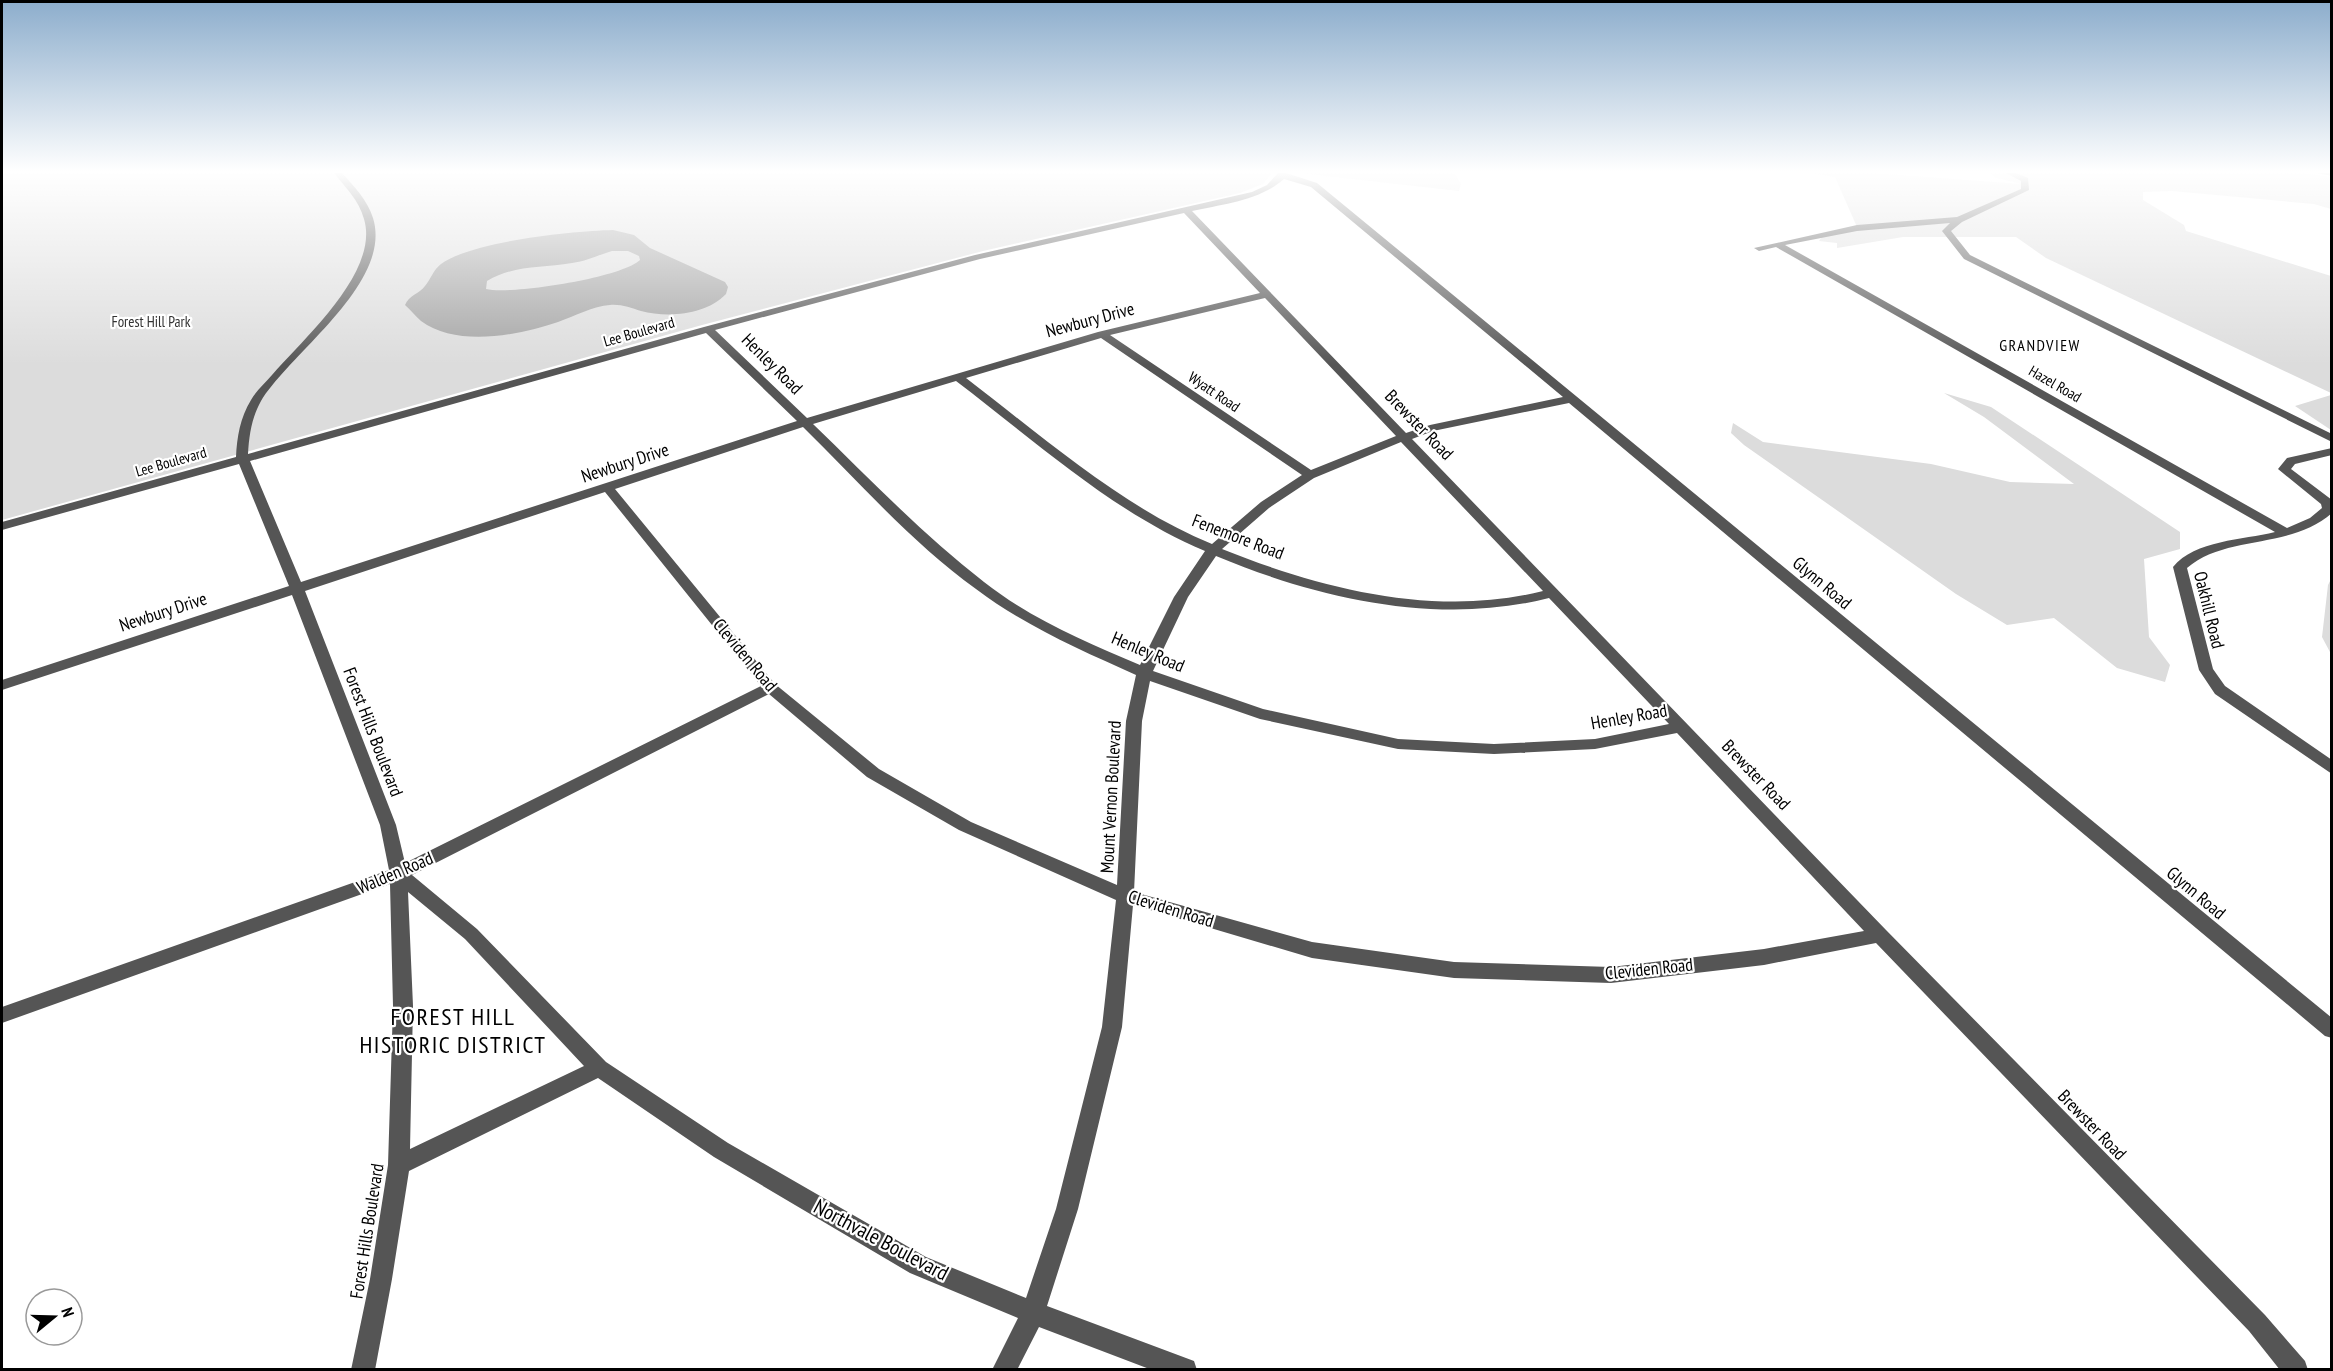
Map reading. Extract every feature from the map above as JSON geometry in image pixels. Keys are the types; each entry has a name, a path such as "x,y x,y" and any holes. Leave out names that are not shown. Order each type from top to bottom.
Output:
{"street":[{"name":"Forest Hills Boulevard","path":"363,1370 381,1279 399,1165 403,1006 399,874 388,825 296,587 242,458 243,432 256,400 346,296 368,257 372,237"},
{"name":"Lee Boulevard","path":"2,526 708,329 990,254 1064,237"},
{"name":"Brewster Road","path":"1211,237 1880,935 2257,1323 2296,1370"},
{"name":"Glynn Road","path":"1376,237 2331,1030"},
{"path":"1759,248 1807,237"},
{"path":"1951,237 1967,257 2331,439"},
{"name":"Hazel Road","path":"1778,245 2285,532"},
{"name":"Newbury Drive","path":"2,685 803,423 1102,334 1266,295"},
{"name":"Henley Road","path":"708,329 923,537 980,586 1056,634 1144,673 1260,714 1398,744 1494,750 1595,744 1683,728"},
{"name":"Wyatt Road","path":"1102,334 1310,475"},
{"name":"Fenemore Road","path":"957,376 1114,496 1162,526 1214,550 1308,581 1403,601 1483,606 1513,603 1552,593"},
{"name":"Mount Vernon Boulevard","path":"1004,1370 1033,1312 1067,1209 1112,1027 1125,896 1134,721 1144,673 1181,597 1214,550 1265,505 1310,475 1403,437 1474,418 1571,399"},
{"name":"Oakhill Road","path":"2331,451 2286,464 2284,469 2289,475 2325,499 2328,509 2310,525 2205,553 2184,561 2180,567 2206,670 2220,690 2331,768"},
{"name":"Cleviden Road","path":"608,488 770,687 873,773 965,826 1125,896 1312,950 1454,970 1611,975 1764,957 1880,935"},
{"name":"Walden Road","path":"2,1015 399,874 770,687"},
{"name":"Northvale Boulevard","path":"399,874 471,934 599,1068 721,1150 918,1265 1185,1370"},
{"path":"399,1165 599,1068"}],"green space":[{"name":"Forest Hill Park","path":"2,237 1045,237 983,251 702,325 2,520"},
{"path":"1822,237 2205,237 2331,276 2331,393 2046,258 2016,237 1903,237 1837,248 1837,243 1819,241"},
{"path":"1944,393 1991,407 2180,532 2180,549 2144,559 2149,637 2170,665 2165,682 2117,668 2054,618 2007,625 1956,594 1744,445 1731,433 1733,423 1763,442 1931,464 2010,482 2074,484 1984,417"},
{"path":"2331,395 2331,430 2295,406"},
{"path":"2331,579 2331,654 2322,637 2328,585"}],"shaded area":[{"path":"636,237 650,248 725,282 728,287 726,294 718,301 686,313 652,313 610,305 591,309 543,327 507,335 470,337 452,334 421,321 405,305 425,286 441,264 476,249 524,239","holes":["612,251 628,251 639,256 640,260 629,267 590,279 518,290 486,289 487,281 507,272 577,262"]}],"district":[{"name":"GRANDVIEW","path":"2040,345"},
{"name":"FOREST HILL HISTORIC DISTRICT","path":"453,1031"}]}
